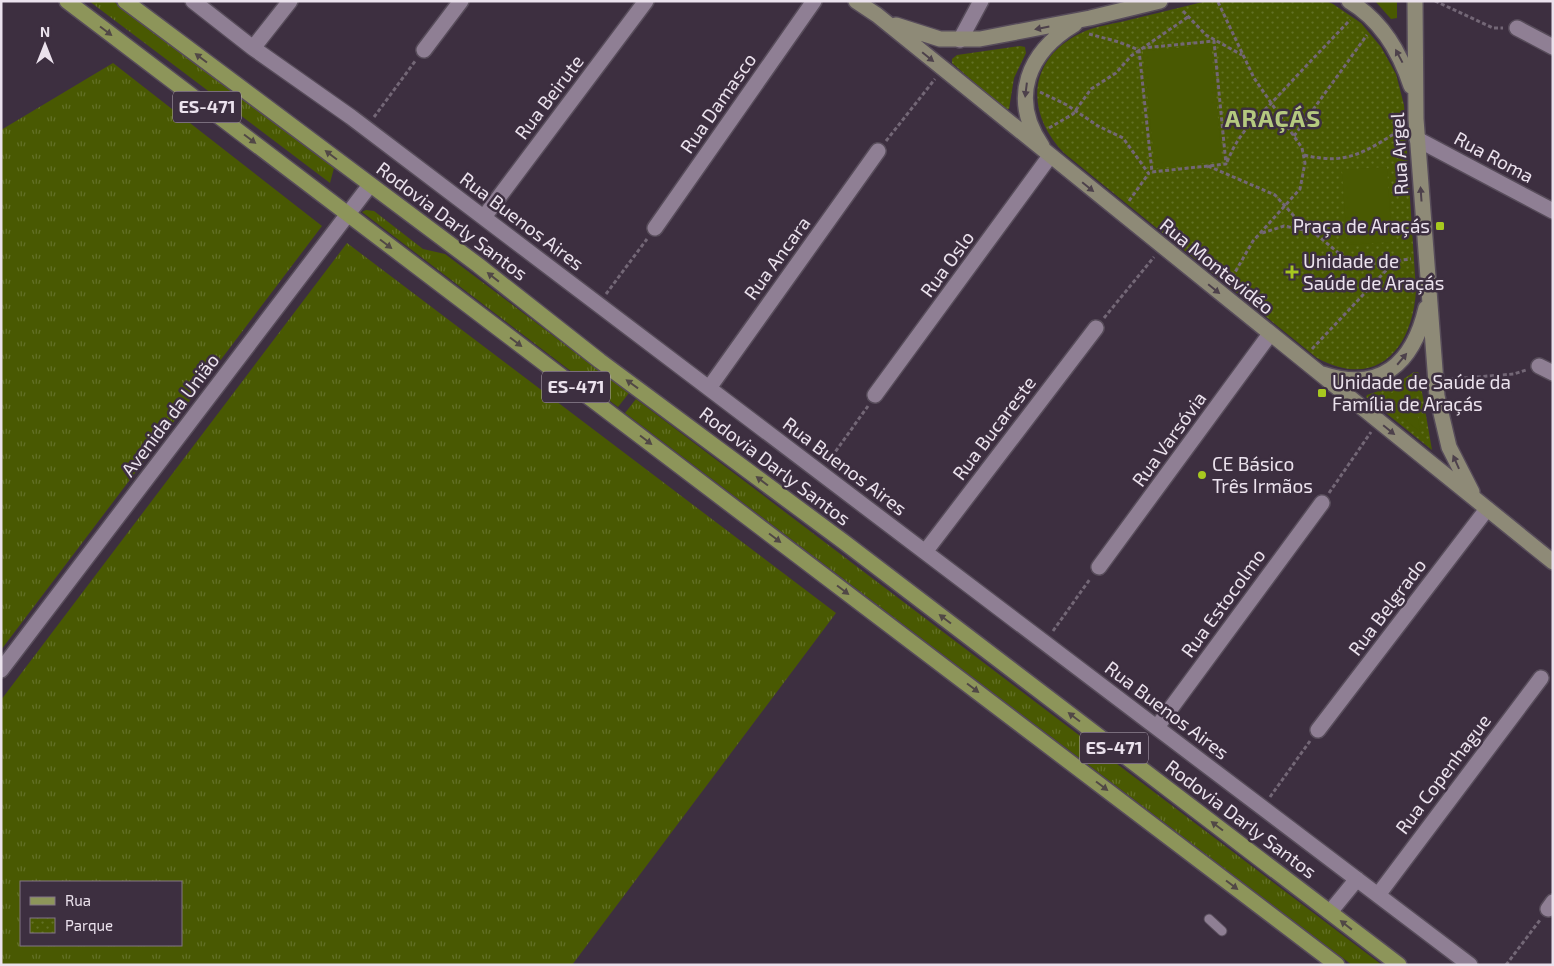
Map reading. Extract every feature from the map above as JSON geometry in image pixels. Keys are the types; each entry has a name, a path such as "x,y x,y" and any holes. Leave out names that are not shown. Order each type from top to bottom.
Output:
{"main road":[{"name":"ES-471","path":"67,1 1337,965"},
{"name":"Rodovia Darly Santos","path":"125,1 1398,965"}],"street":[{"name":"Rua Buenos Aires","path":"193,1 253,48 366,128 484,217 1470,965"},
{"path":"253,48 290,1"},
{"path":"424,50 461,1"},
{"name":"Rua Beirute","path":"484,217 646,1"},
{"name":"Rua Damasco","path":"655,228 814,1"},
{"name":"Rua Montevidéo","path":"856,1 877,15 1553,562"},
{"path":"960,40 981,1"},
{"path":"877,15 924,35 960,40 1005,35 1090,18 1160,1"},
{"path":"1349,1 1380,27 1399,55 1412,86 1416,119"},
{"name":"Rua Argel","path":"1415,1 1417,139 1439,411 1449,447 1461,473 1484,506"},
{"path":"1050,156 1038,140 1028,115 1025,90 1029,76 1041,52 1050,42 1075,24 1090,18"},
{"path":"1517,28 1553,47"},
{"name":"Rua Roma","path":"1417,139 1553,211"},
{"name":"Rua Ancara","path":"709,388 878,152"},
{"name":"Rua Oslo","path":"875,395 1050,156"},
{"name":"Avenida da União","path":"1,670 370,185"},
{"path":"1310,367 1323,374 1350,380 1363,380 1390,372 1410,348 1420,328 1426,306 1427,277"},
{"name":"Rua Bucareste","path":"925,552 1096,328"},
{"name":"Rua Varsóvia","path":"1099,566 1270,334"},
{"path":"1539,366 1553,373"},
{"name":"Rua Estocolmo","path":"1157,727 1322,503"},
{"name":"Rua Belgrado","path":"1318,730 1484,506"},
{"name":"Rua Copenhague","path":"1378,895 1541,678"},
{"path":"1330,912 1357,879"}],"lane":[{"path":"1209,919 1222,931"}],"path":[{"path":"1435,1 1493,28 1517,28"},
{"path":"1218,2 1242,56 1294,136 1304,155 1304,180 1295,197 1259,234 1221,295"},
{"path":"1183,11 1214,41 1242,56"},
{"path":"1049,128 1076,111 1091,89 1116,73 1141,49 1188,17"},
{"path":"1226,164 1245,130 1350,20"},
{"path":"1089,34 1141,49 1214,41"},
{"path":"1294,136 1367,34"},
{"path":"1214,41 1226,164"},
{"path":"1129,201 1150,173 1141,49"},
{"path":"366,128 424,50"},
{"path":"878,152 943,69"},
{"path":"1040,92 1123,138 1150,173"},
{"path":"1304,155 1335,160 1353,157 1402,129"},
{"path":"1150,173 1226,164"},
{"path":"1208,166 1280,198 1312,232 1347,260 1368,264 1411,258"},
{"path":"1259,234 1284,226 1312,232"},
{"path":"599,304 655,228"},
{"path":"1096,328 1162,247"},
{"path":"1312,349 1395,260"},
{"path":"1436,380 1514,374 1539,366"},
{"path":"821,473 875,395"},
{"path":"1322,503 1378,422"},
{"path":"1044,642 1099,566"},
{"path":"1263,808 1318,730"},
{"path":"1506,965 1550,906"}],"green space":[{"path":"89,1 113,1 334,168 330,183"},
{"path":"1207,1 1326,1 1361,23 1381,47 1396,74 1404,105 1416,291 1413,312 1407,331 1398,347 1387,359 1373,366 1357,369 1338,367 1317,358 1064,153 1051,137 1043,121 1038,104 1038,88 1042,72 1050,57 1063,44 1081,33 1093,29"},
{"path":"1375,1 1397,1 1397,18 1391,19"},
{"path":"1211,45 1222,161 1155,168 1143,51"},
{"path":"1020,46 1025,47 1026,53 1014,78 1009,109 1005,109 952,63 952,59 957,55"},
{"path":"113,63 322,226 1,650 1,130"},
{"path":"1387,167 1392,242 1347,245 1342,170"},
{"path":"366,210 374,211 423,249 445,254 629,393 618,407 362,212"},
{"path":"347,243 836,613 572,965 1,965 1,700"},
{"path":"1414,372 1418,372 1419,375 1432,450 1366,397 1393,386"},
{"path":"1413,382 1420,432 1380,399"},
{"path":"636,399 1382,965 1352,965 625,413"}],"place":[{"name":"Praça de Araçás","path":"1440,226"},
{"name":"Unidade de Saúde de Araçás","path":"1292,272"},
{"name":"Unidade de Saúde da Família de Araçás","path":"1322,393"},
{"name":"CE Básico Três Irmãos","path":"1202,475"}],"district":[{"name":"ARAÇÁS","path":"1273,119"}]}
